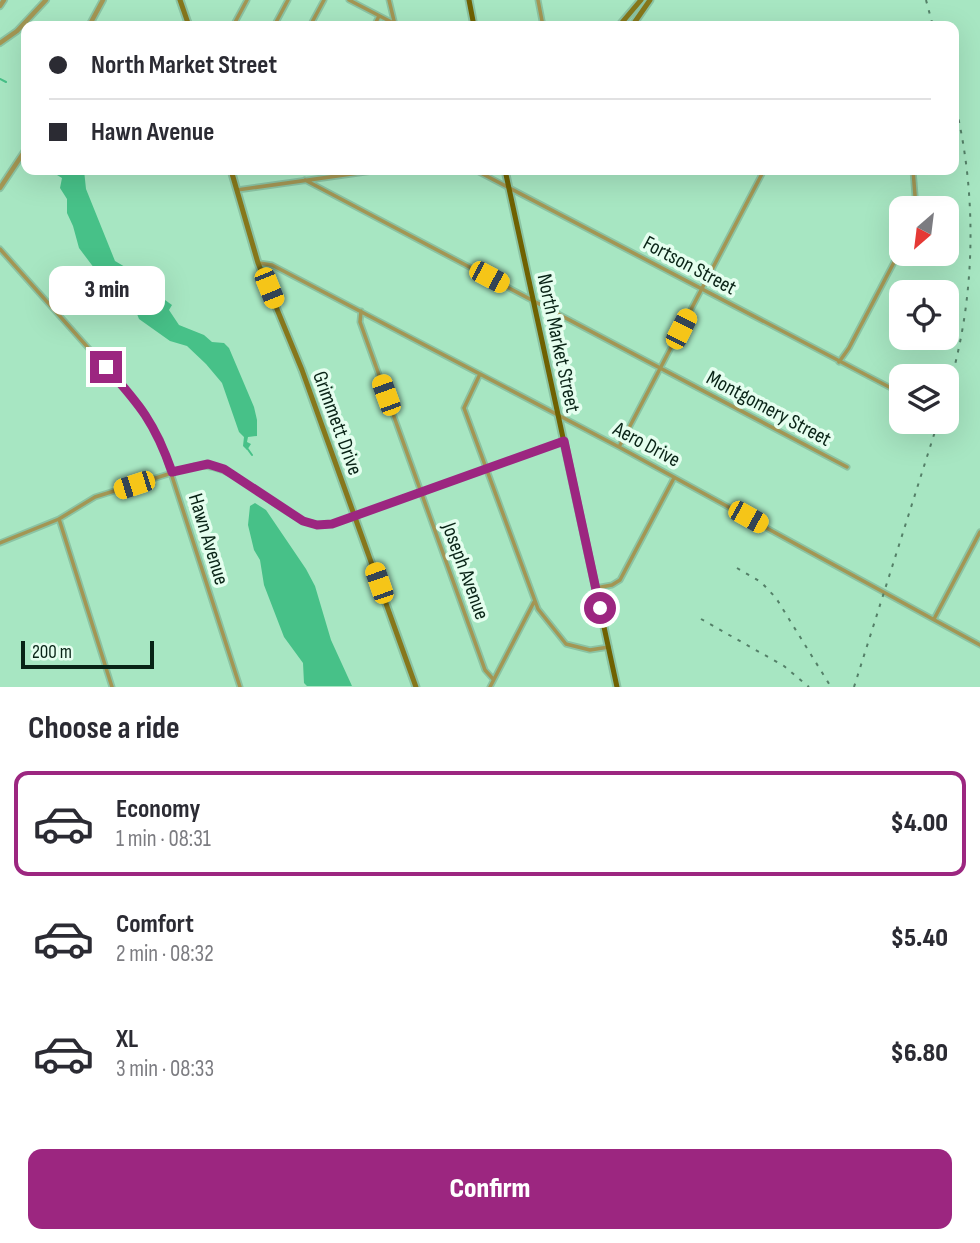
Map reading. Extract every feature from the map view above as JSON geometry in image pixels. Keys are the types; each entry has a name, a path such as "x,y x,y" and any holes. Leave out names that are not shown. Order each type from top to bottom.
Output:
{"main road":[{"path":"180,0 186,21"},
{"path":"468,0 473,21"},
{"path":"623,21 641,0"},
{"path":"635,21 650,0"},
{"name":"Grimmett Drive","path":"232,175 258,262 302,370 416,687"},
{"name":"North Market Street","path":"506,175 617,687"}],"street":[{"path":"0,6 4,0"},
{"path":"26,21 46,0"},
{"path":"92,21 103,0"},
{"path":"236,21 247,0"},
{"path":"277,21 288,0"},
{"path":"313,21 324,0"},
{"path":"348,0 388,21"},
{"path":"388,0 395,21"},
{"path":"538,0 542,21"},
{"path":"376,21 379,16"},
{"path":"0,43 21,27"},
{"path":"0,188 21,156"},
{"path":"237,190 342,175"},
{"name":"Fortson Street","path":"485,175 889,387"},
{"path":"619,447 761,175"},
{"path":"913,175 915,196"},
{"name":"Montgomery Street","path":"305,180 846,467"},
{"name":"Hawn Avenue","path":"0,249 140,406 160,439 240,687"},
{"name":"Aero Drive","path":"258,262 272,265 558,414 980,645"},
{"path":"839,362 892,266"},
{"name":"Joseph Avenue","path":"361,311 360,322 485,670 494,679"},
{"path":"480,374 464,408 534,602 566,643 590,650 609,647"},
{"path":"0,543 59,519 95,497 172,472 208,464 224,469 303,521 332,524 564,441"},
{"path":"596,588 612,585 620,580 674,477"},
{"path":"59,519 112,687"},
{"path":"934,619 980,532"},
{"path":"490,687 534,602"}],"shaded area":[{"path":"57,175 85,175 86,189 115,261 172,305 169,310 179,325 204,335 212,342 224,343 229,348 257,420 257,436 248,437 247,442 251,444 247,450 243,446 244,437 239,432 222,383 187,346 170,341 122,305 79,248 67,213 67,199 60,188 62,178"},
{"path":"255,503 266,510 306,569 315,586 331,640 352,686 307,686 304,683 303,663 284,637 264,585 260,560 254,550 248,525 250,506"}],"waterway":[{"path":"0,79 6,82"},
{"path":"247,448 252,455"}],"railway":[{"path":"926,0 932,21"},
{"path":"955,364 964,322 970,247 967,173 959,122"},
{"path":"854,687 934,434"},
{"path":"737,568 761,582 776,598 831,687"},
{"path":"701,619 784,666 809,687"}],"route":[{"path":"106,367 148,417 160,439 172,472 208,464 224,469 303,521 322,526 564,441 600,608"}]}
